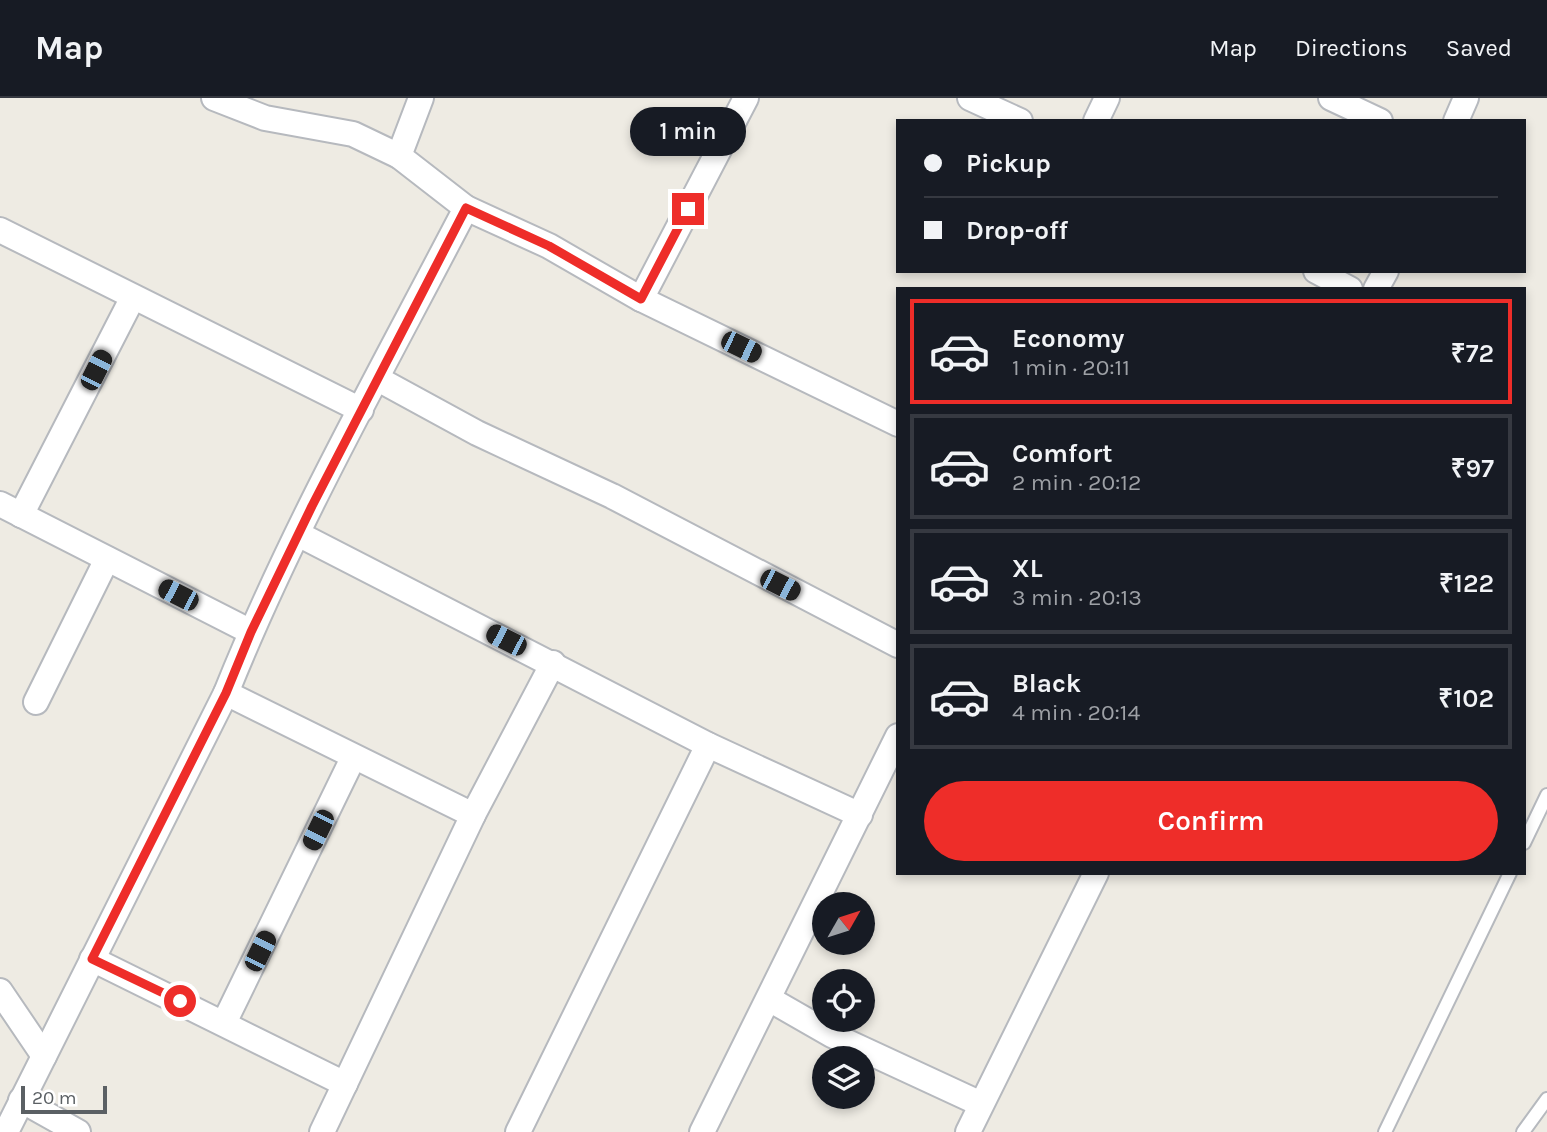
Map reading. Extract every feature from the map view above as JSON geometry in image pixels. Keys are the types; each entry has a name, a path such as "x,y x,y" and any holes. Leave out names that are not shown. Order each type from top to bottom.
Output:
{"street":[{"path":"214,98 265,118 353,134 399,156 466,208 549,246 641,299 896,423"},
{"path":"399,156 421,98"},
{"path":"641,299 746,98"},
{"path":"970,98 1016,119"},
{"path":"1097,119 1107,98"},
{"path":"1331,98 1376,119"},
{"path":"1457,119 1466,98"},
{"path":"6,1132 226,693 251,632 298,534 466,208"},
{"path":"0,230 361,410"},
{"path":"1320,273 1346,287"},
{"path":"133,297 11,509 251,632"},
{"path":"377,379 477,433 612,496 896,644"},
{"path":"298,534 708,745 860,815"},
{"path":"36,702 107,559"},
{"path":"322,1132 473,815 553,663"},
{"path":"226,693 473,815"},
{"path":"702,1132 896,740"},
{"path":"518,1132 708,745"},
{"path":"225,1023 353,758"},
{"path":"968,1132 1095,875"},
{"path":"92,959 345,1084"},
{"path":"0,991 44,1056"},
{"path":"769,999 832,1035 981,1104"},
{"path":"22,1100 78,1132"}],"lane":[{"path":"1526,839 1547,795"},
{"path":"1385,1132 1509,875"},
{"path":"1523,1132 1547,1099"}],"route":[{"path":"180,1001 92,959 226,693 251,632 312,506 466,208 549,246 641,299 688,209"}]}
